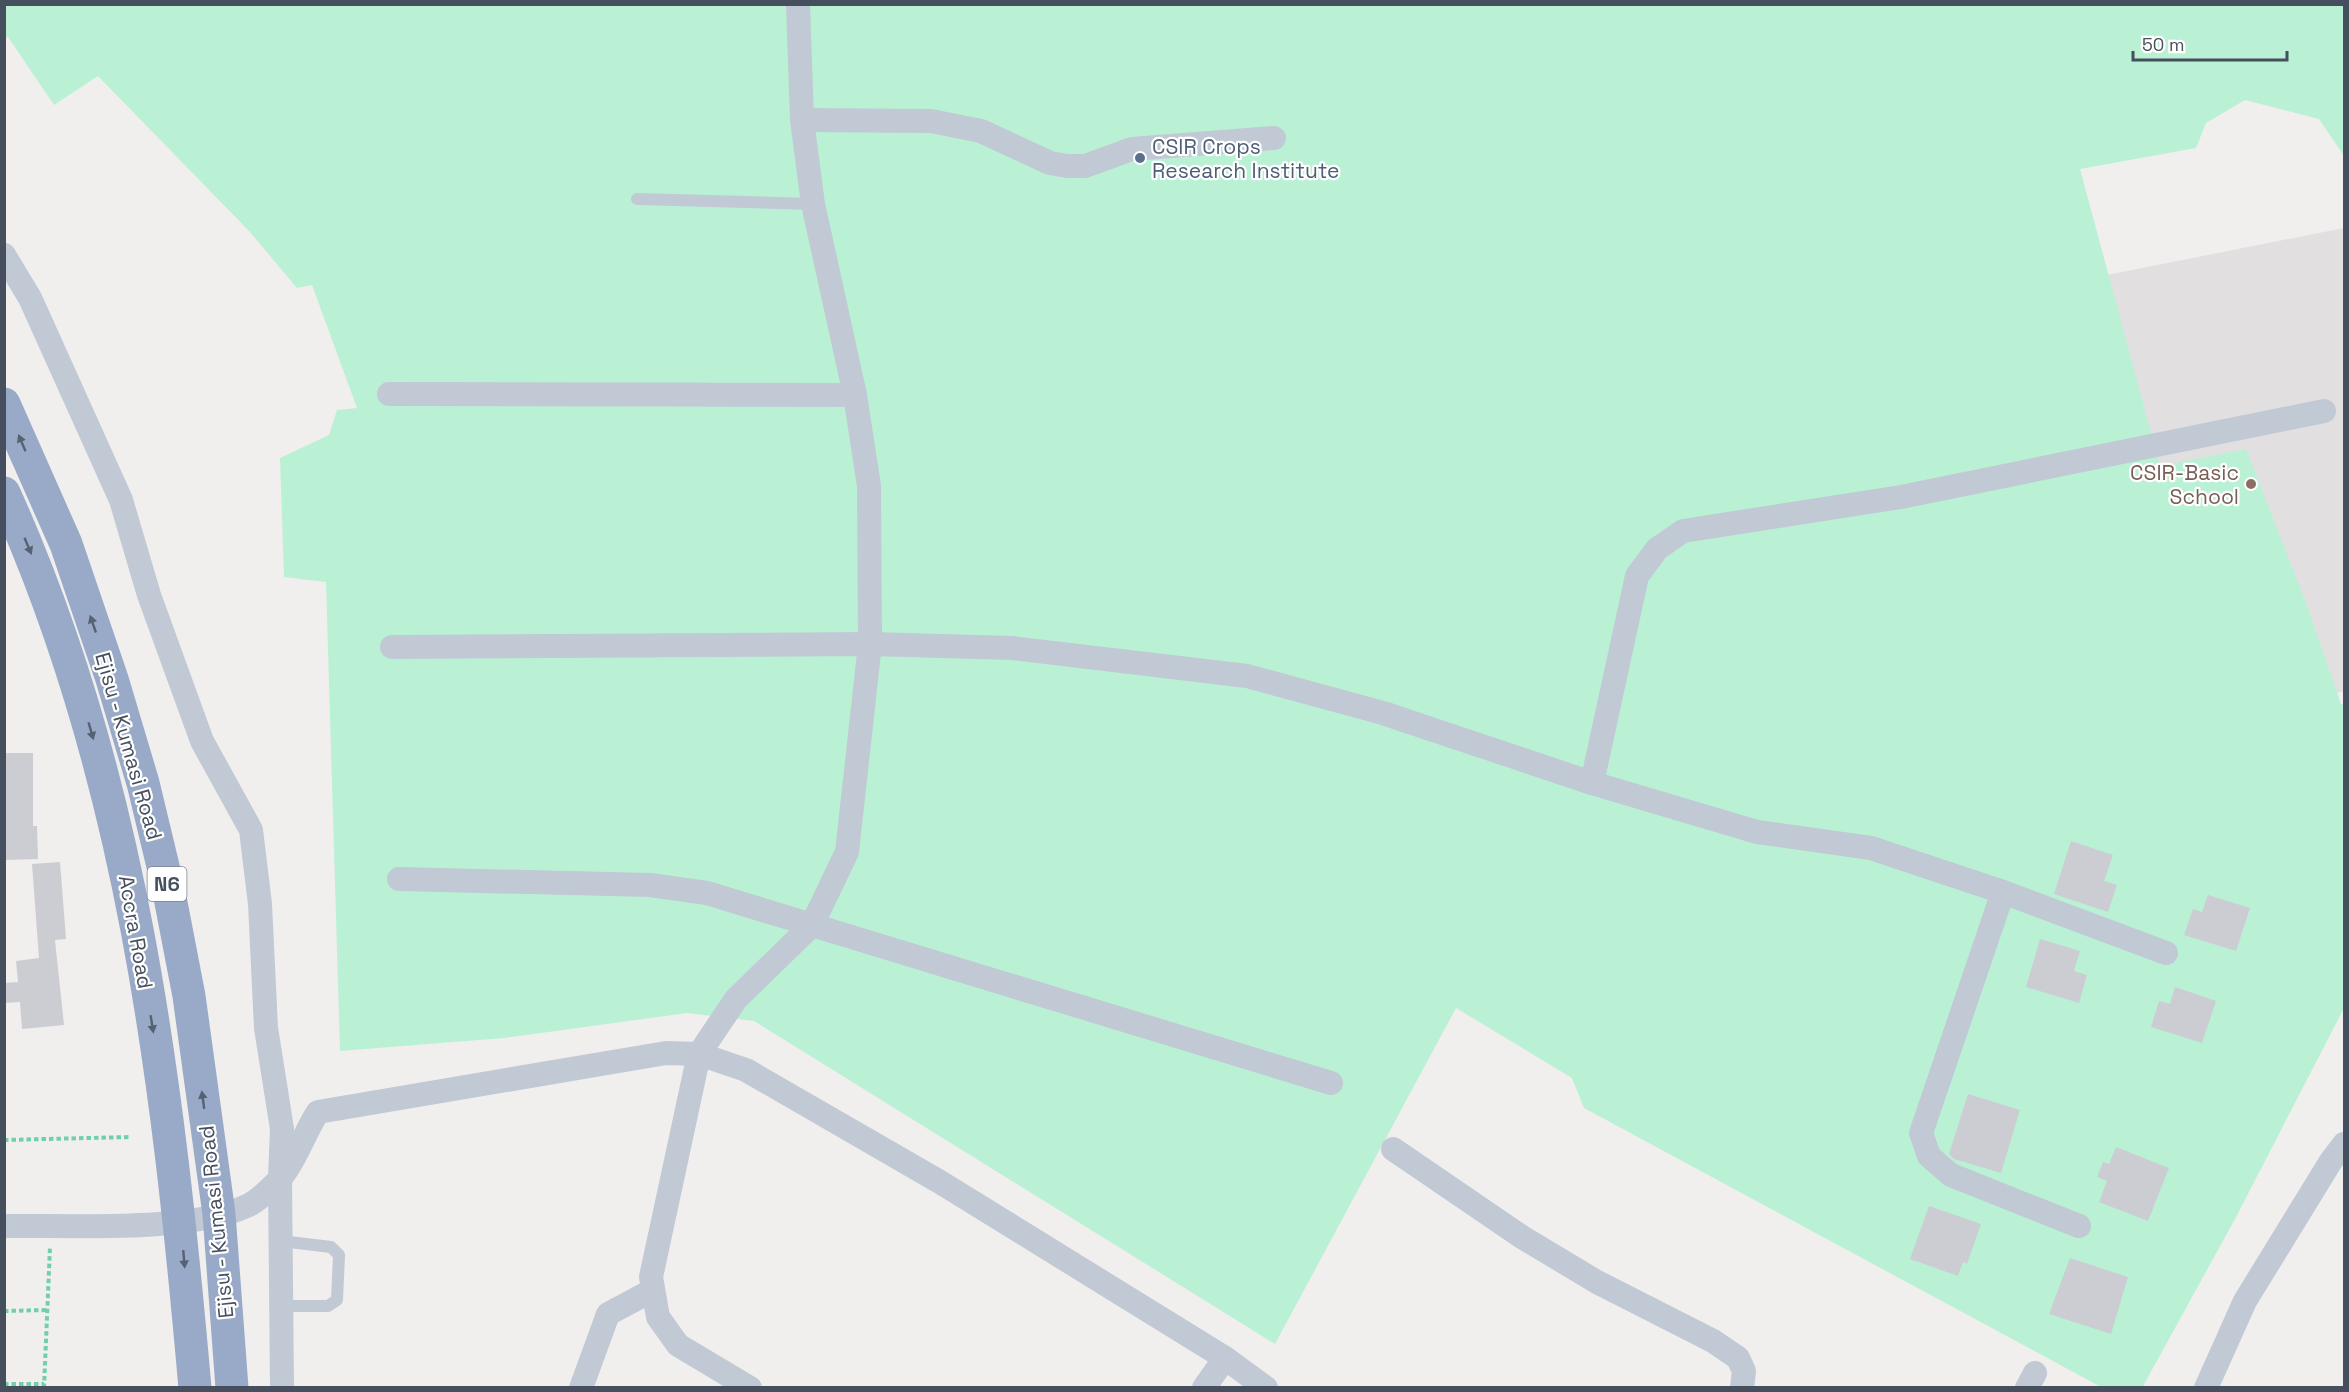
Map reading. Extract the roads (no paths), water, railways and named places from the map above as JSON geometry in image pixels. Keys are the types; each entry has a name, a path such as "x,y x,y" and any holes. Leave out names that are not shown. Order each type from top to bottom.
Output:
{"highway":[{"name":"Ejisu - Kumasi Road","path":"4,405 66,544 112,679 143,783 168,887 189,996 219,1214 232,1388"},
{"name":"Accra Road","path":"4,493 57,621 114,812 134,907 180,1222 195,1388"}],"street":[{"path":"750,1388 678,1345 658,1317 651,1277 699,1054 736,999 812,925 847,852 870,644 869,486 855,396 813,204 802,120 798,4"},
{"path":"802,120 930,121 981,131 1050,163 1067,166 1085,166 1132,149 1274,138"},
{"path":"4,255 30,298 121,500 150,595 202,741 251,830 260,904 266,1028 282,1129 280,1179 282,1388"},
{"path":"389,394 855,396"},
{"path":"1592,783 1637,576 1657,549 1683,531 1901,497 2324,411"},
{"path":"392,647 870,644 1012,648 1247,676 1383,713 1592,783 1757,832 1871,848 2003,892 2166,953"},
{"path":"399,879 650,885 707,893 1331,1083"},
{"path":"2003,892 1921,1133 1929,1156 1951,1175 2079,1226"},
{"path":"4,1226 180,1222 219,1214 249,1205 280,1179 297,1153 305,1131 318,1112 666,1053 699,1054 746,1070 940,1182 1225,1358 1266,1388"},
{"path":"2206,1388 2246,1301 2331,1161 2344,1144"},
{"path":"1393,1149 1522,1237 1578,1271 1713,1341 1738,1358 1744,1371 1742,1388"},
{"path":"581,1388 608,1314 653,1290"},
{"path":"1204,1388 1225,1358"}],"lane":[{"path":"637,199 813,204"},
{"path":"280,1306 333,1304 337,1300 339,1255 331,1247 281,1241"}],"place":[{"name":"CSIR Crops Research Institute","path":"1140,158"},
{"name":"CSIR-Basic School","path":"2251,484"}]}
